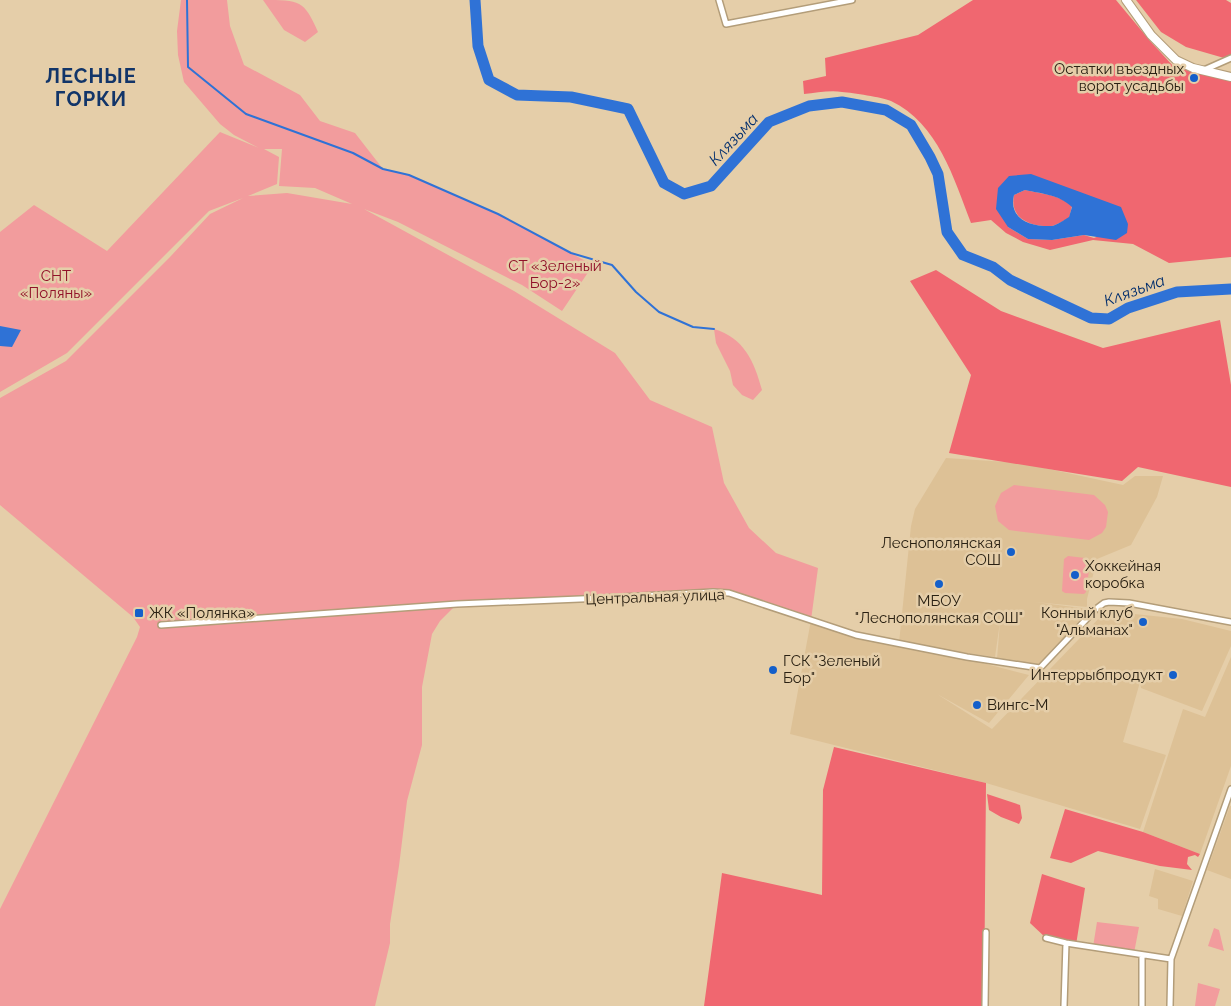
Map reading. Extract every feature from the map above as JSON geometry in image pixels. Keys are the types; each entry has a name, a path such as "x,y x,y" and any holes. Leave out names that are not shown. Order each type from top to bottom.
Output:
{"main road":[{"path":"1126,0 1151,35 1176,60 1204,71 1231,77"}],"street":[{"path":"719,0 726,24 852,0"},
{"path":"1204,71 1231,58"},
{"name":"Центральная улица","path":"161,625 457,604 713,592 729,593 856,635 967,657 1040,668 1104,603 1129,604 1231,622"},
{"path":"1170,1006 1171,959 1231,789"},
{"path":"984,1006 986,932"},
{"path":"1046,938 1066,943 1171,959"},
{"path":"1064,1006 1066,943"},
{"path":"1142,955 1142,1006"}],"shaded area":[{"path":"973,0 1116,0 1174,67 1231,81 1231,257 1169,263 1133,244 1093,240 1050,250 1023,242 1006,233 991,220 971,223 951,171 942,154 921,123 907,111 891,101 867,95 833,91 804,94 803,81 826,76 825,58 918,35","holes":["1009,176 1128,224 1094,238 1084,235 1052,240 1028,239 1008,227"]},
{"path":"1136,0 1226,0 1231,3 1231,60 1186,47 1161,32"},
{"path":"1025,190 1050,195 1067,202 1072,206 1069,218 1052,226 1036,225 1023,220 1018,216 1013,203 1014,195"},
{"path":"936,270 1001,311 1103,348 1220,320 1231,385 1231,487 1138,467 1122,481 949,453 971,375 910,281"},
{"path":"946,458 1021,463 1123,485 1135,476 1163,476 1157,497 1131,545 1097,559 1087,599 1087,607 1035,602 1089,609 1039,666 997,659 1000,622 995,657 913,645 1029,675 989,723 937,694 992,729 1106,611 1182,619 1231,631 1231,646 1202,711 1141,688 1140,682 1123,742 1166,755 1140,829 986,783 790,734 811,620 856,635 899,643 911,526 915,509"},
{"path":"1231,657 1231,766 1200,854 1143,832 1183,709 1205,717"},
{"path":"834,747 986,783 984,1006 704,1006 722,873 822,895 823,790"},
{"path":"987,794 1020,805 1022,818 1019,824 989,810"},
{"path":"1231,806 1231,879 1207,870"},
{"path":"1065,809 1143,832 1200,854 1198,857 1195,855 1188,857 1187,864 1192,870 1160,866 1098,851 1071,863 1050,858"},
{"path":"1155,869 1193,881 1182,916 1158,909 1158,899 1149,896"},
{"path":"1042,874 1085,888 1076,945 1046,938 1030,923"}],"green space":[{"path":"181,0 227,0 230,26 244,65 300,95 320,121 355,133 383,169 409,175 498,214 593,265 562,311 522,285 398,222 364,209 514,291 615,353 650,400 712,427 724,483 749,528 776,553 818,568 811,620 729,593 457,604 440,621 432,634 422,687 422,745 407,801 390,924 390,943 375,1006 0,1006 0,909 137,637 140,627 133,617 0,505 0,398 66,361 170,257 210,214 243,198 209,211 67,353 0,392 0,232 34,205 107,251 220,132 259,148 234,135 220,124 184,82 178,55 177,31","holes":["264,149 282,149 279,186 315,188 352,204 287,193 248,196 277,184 279,157"]},
{"path":"263,0 285,0 299,4 309,14 318,32 305,42 284,30"},
{"path":"714,329 733,338 751,360 762,390 753,400 742,395 733,385 730,371 716,343"},
{"path":"1014,485 1094,495 1105,505 1108,512 1106,527 1102,533 1089,540 1009,530 998,521 995,506 1001,493"},
{"name":"Хоккейная коробка","path":"1068,556 1085,558 1090,563 1086,592 1084,594 1065,593 1062,591 1064,559"},
{"path":"1097,922 1139,927 1134,953 1093,947"},
{"path":"1214,928 1219,930 1224,951 1208,946"},
{"path":"1198,983 1220,989 1215,1006 1195,1006"}],"water":[{"path":"1031,174 1121,207 1128,224 1127,233 1116,240 1084,235 1052,240 1028,239 1008,227 996,209 998,188 1009,176","holes":["1025,190 1061,199 1072,207 1069,217 1052,226 1036,225 1023,220 1014,210 1013,203 1014,195"]},
{"path":"0,326 21,330 12,347 0,346"}],"waterway":[{"path":"187,0 188,67 246,114 353,153 383,169 409,175 498,214 571,253 612,265 636,292 659,312 693,327 714,329"},
{"name":"Клязьма","path":"475,0 478,46 489,80 517,95 571,97 628,109 664,183 684,194 711,186 769,122 809,106 842,102 886,110 911,125 938,174 947,232 963,255 993,267 1010,280 1091,318 1109,319 1128,308 1177,292 1231,289"}],"place":[{"name":"Остатки въездных ворот усадьбы","path":"1194,78"},
{"name":"Леснополянская СОШ","path":"1011,552"},
{"name":"Хоккейная коробка","path":"1075,575"},
{"name":"МБОУ \"Леснополянская СОШ\"","path":"939,584"},
{"name":"ЖК «Полянка»","path":"139,613"},
{"name":"Конный клуб \"Альманах\"","path":"1143,622"},
{"name":"ГСК \"Зеленый Бор\"","path":"773,670"},
{"name":"Интеррыбпродукт","path":"1173,675"},
{"name":"Вингс-М","path":"977,705"}],"district":[{"name":"ЛЕСНЫЕ ГОРКИ","path":"91,88"}],"park label":[{"name":"СТ «Зеленый Бор-2»","path":"555,274"},
{"name":"СНТ «Поляны»","path":"56,284"}]}
